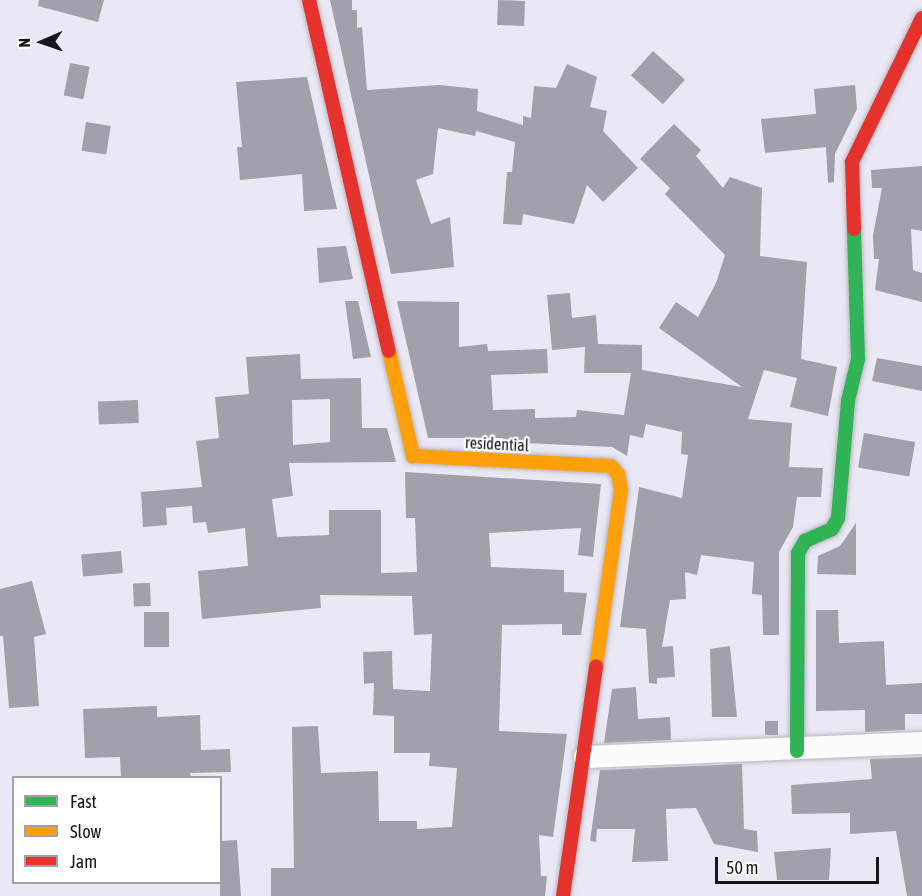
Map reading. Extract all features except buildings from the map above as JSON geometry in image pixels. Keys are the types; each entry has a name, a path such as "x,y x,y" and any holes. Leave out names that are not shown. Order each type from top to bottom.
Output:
{"street":[{"name":"residential","path":"309,0 413,456 611,465 618,474 621,490 585,757 563,896"},
{"path":"797,751 798,553 805,541 832,529 838,518 848,400 858,359 852,162 922,18"},
{"path":"585,757 797,751 922,743"}],"traffic: fast":[{"path":"797,751 798,553 805,541 832,529 838,518 848,401 858,359 854,229"}],"traffic: slow":[{"path":"389,351 413,456 611,466 618,474 621,490 596,666"}],"traffic: jam":[{"path":"309,0 389,351"},
{"path":"854,229 852,162 922,18"},
{"path":"563,896 596,666"}]}
